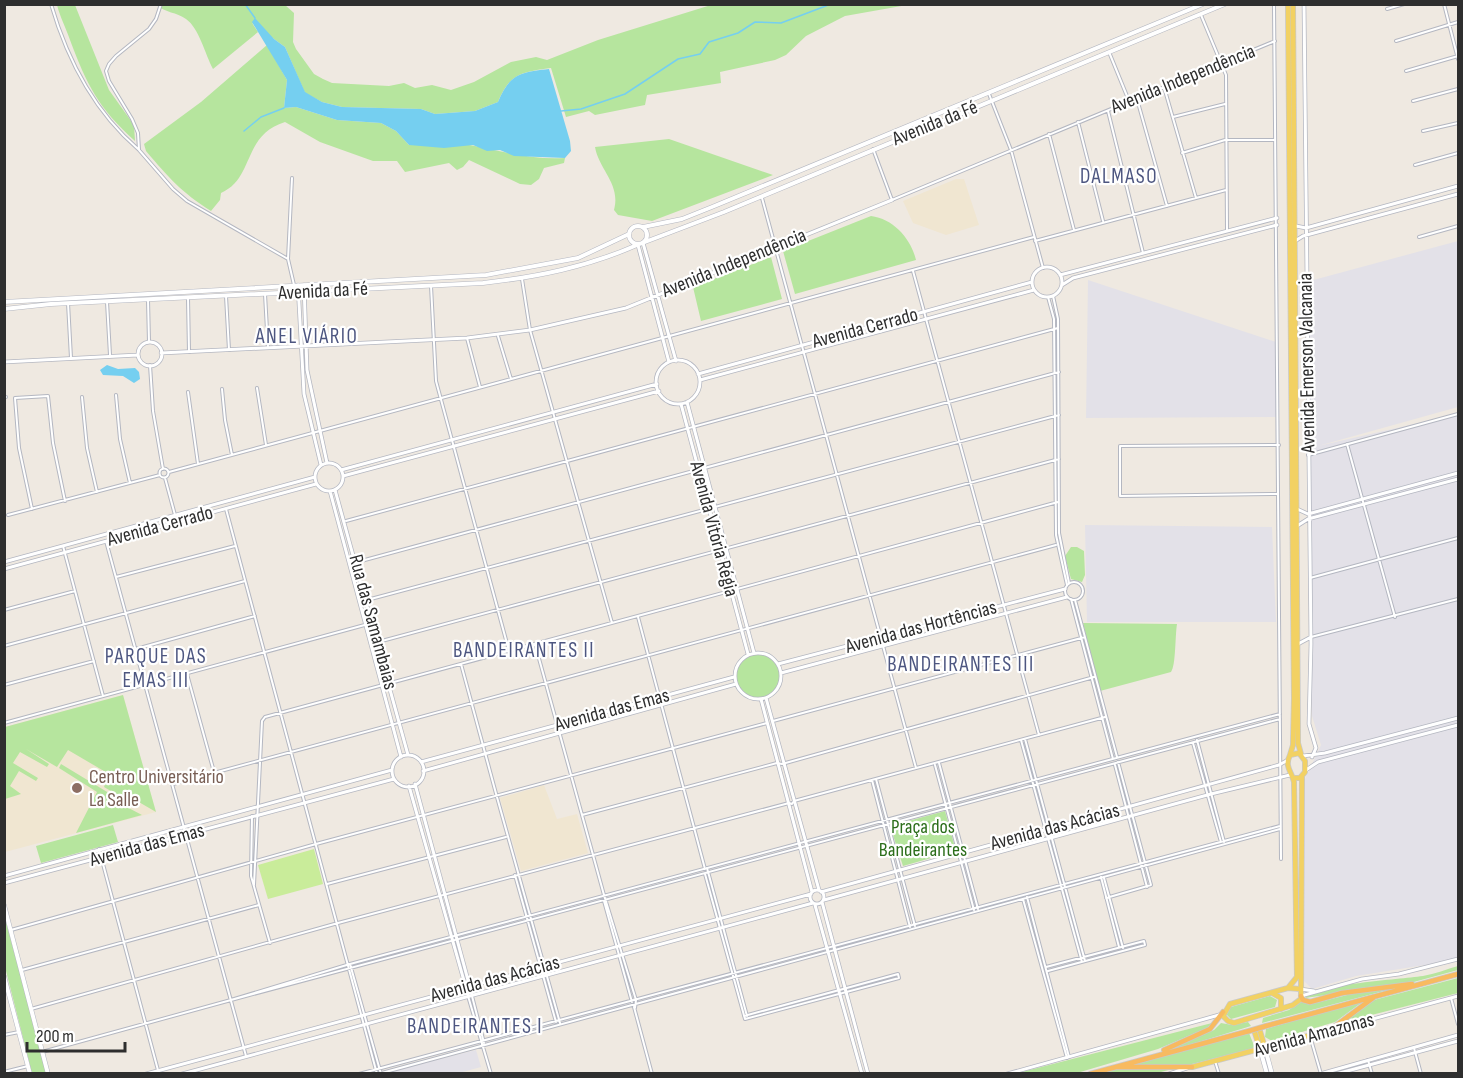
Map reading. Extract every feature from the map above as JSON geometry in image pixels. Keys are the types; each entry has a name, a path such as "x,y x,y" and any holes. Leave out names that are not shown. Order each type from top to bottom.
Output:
{"highway":[{"path":"1090,1074 1458,974"},
{"path":"1301,996 1303,1000 1310,1002 1342,993 1430,981"},
{"path":"1330,1030 1375,997"},
{"path":"1150,1056 1210,1029 1215,1019 1223,1012"},
{"path":"1112,1067 1192,1067"}],"main road":[{"name":"Avenida da Fé","path":"643,227 682,219 990,94 1203,4"},
{"name":"Avenida da Fé","path":"4,309 68,303 431,286 522,279 589,264 761,196 1225,4"},
{"path":"1288,4 1294,686 1293,745 1289,757 1292,776 1297,977 1288,988"},
{"path":"1293,4 1298,743 1304,774 1301,996 1293,1005 1234,1023 1228,1021 1223,1012 1230,1004 1288,988 1300,989"},
{"path":"635,226 643,227 647,234 641,243 631,241 629,234 635,226"},
{"name":"Avenida da Fé","path":"4,302 432,279 520,270 578,258 629,234"},
{"path":"1289,757 1302,755"},
{"path":"1292,776 1304,774"},
{"path":"4,905 48,1074"},
{"path":"4,976 7,998 30,1074"},
{"path":"1270,993 1280,996 1281,1009"},
{"path":"1254,1017 1256,1024"},
{"name":"Avenida Amazonas","path":"1192,1067 1330,1030"},
{"path":"1258,1032 1272,1074"},
{"path":"1263,1049 1267,1074"}],"street":[{"path":"51,4 73,63 97,105 119,133 139,150 173,189 187,201 288,259"},
{"path":"139,150 135,126 109,81 106,71 109,64 149,29 156,20 161,4"},
{"path":"1273,4 1277,218 1281,859"},
{"name":"Avenida Emerson Valcanaia","path":"1304,4 1311,638 1309,721 1316,748 1312,757"},
{"path":"1387,9 1404,4"},
{"path":"1406,70 1458,57 1444,4"},
{"path":"1201,15 1226,75 1227,231"},
{"path":"1396,41 1458,22"},
{"name":"Avenida Independência","path":"161,353 498,336 602,315 892,200 1275,41"},
{"path":"1109,52 1129,101"},
{"path":"1164,87 1196,198"},
{"path":"1413,101 1458,89"},
{"path":"990,94 1011,150 1043,268"},
{"path":"1136,98 1167,206"},
{"path":"1173,117 1225,104"},
{"path":"1108,110 1143,253"},
{"path":"1078,122 1103,222"},
{"path":"1423,131 1458,123"},
{"path":"1049,134 1074,230"},
{"path":"1182,153 1226,140 1275,140"},
{"path":"873,149 892,200"},
{"path":"1415,165 1458,153"},
{"path":"292,178 288,259 301,292 304,394 321,465 315,477 316,484 321,489 335,490 341,484 341,471 335,465 321,465"},
{"path":"1294,224 1306,228 1458,186"},
{"path":"165,478 169,472 440,397 1226,190"},
{"path":"1294,242 1306,235 1458,194"},
{"path":"761,196 916,768"},
{"path":"1060,275 1277,218"},
{"path":"1062,285 1060,275 1054,269 1043,268 1036,272 1032,282 1034,290 1040,295 1053,296 1062,285 1073,278 1277,225"},
{"path":"1419,237 1458,226"},
{"path":"641,243 676,361"},
{"path":"641,243 669,362"},
{"path":"913,271 1039,735"},
{"path":"522,279 530,330 612,623"},
{"name":"Avenida Cerrado","path":"698,374 1032,282"},
{"path":"431,286 434,365 440,397 509,651"},
{"name":"Avenida Cerrado","path":"700,380 1034,290"},
{"path":"265,293 268,348"},
{"path":"226,296 229,350"},
{"path":"1053,296 1059,372 1058,502 1060,543 1067,586"},
{"path":"188,297 189,352"},
{"path":"1048,297 1056,329 1054,373 1056,545 1083,637 1149,886 1108,897"},
{"path":"148,300 149,342"},
{"path":"107,302 110,355"},
{"path":"68,303 71,357"},
{"path":"346,521 1056,329"},
{"path":"498,336 511,379"},
{"path":"467,338 480,387"},
{"path":"149,342 158,345 161,353 158,361 150,365 142,363 138,355 141,346 149,342"},
{"path":"302,346 327,464"},
{"path":"4,362 138,355"},
{"path":"676,361 688,363 698,374 700,380 698,391 687,402 681,404 668,401 658,391 657,384 659,371 669,362 676,361"},
{"path":"150,365 153,411 163,469 160,475"},
{"path":"350,564 1059,372"},
{"path":"341,471 657,384"},
{"path":"257,388 266,445"},
{"path":"222,389 232,455"},
{"path":"342,476 556,421 658,391"},
{"path":"188,392 198,464"},
{"path":"116,395 120,439 130,483"},
{"path":"32,509 20,448 15,398 48,396 53,443 64,501"},
{"path":"82,397 87,448 97,492"},
{"name":"Avenida Vitória Régia","path":"687,402 754,652"},
{"name":"Avenida Vitória Régia","path":"681,404 748,654"},
{"path":"1308,455 1458,414"},
{"path":"367,600 1059,415"},
{"path":"1347,444 1395,617"},
{"path":"1279,445 1120,446 1120,496 1279,494"},
{"path":"378,642 1059,459"},
{"path":"163,469 169,472"},
{"path":"1297,509 1308,514 1458,473"},
{"path":"8,515 160,475 165,478 175,515"},
{"name":"Avenida Cerrado","path":"4,562 315,477"},
{"path":"1297,526 1308,519 1458,479"},
{"name":"Avenida Cerrado","path":"4,569 316,484"},
{"name":"Rua das Samambaias","path":"335,490 346,521 408,755"},
{"name":"Rua das Samambaias","path":"330,491 401,757"},
{"path":"254,885 264,718 1058,502"},
{"path":"225,509 349,964 353,969 363,1014"},
{"path":"1310,578 1458,538"},
{"path":"106,541 246,1056"},
{"path":"173,784 1056,545"},
{"path":"63,546 103,696"},
{"path":"116,577 236,546"},
{"path":"4,646 245,581"},
{"path":"1067,586 1077,582 1083,588 1082,596 1071,598"},
{"name":"Avenida das Hortências","path":"778,664 1004,605 1067,586"},
{"path":"4,610 75,591"},
{"name":"Avenida das Hortências","path":"781,673 1071,598"},
{"path":"1298,644 1311,638 1458,599"},
{"path":"136,650 255,616"},
{"path":"638,617 746,1017 899,976"},
{"path":"5,722 373,622"},
{"path":"1298,632 1311,638"},
{"path":"11,930 316,844 766,723 771,724 773,721 1083,637"},
{"path":"535,644 652,1074"},
{"path":"754,652 768,655 778,664 781,673 777,689 766,698 748,697 736,684 734,677 738,663 754,652"},
{"path":"4,685 94,661"},
{"path":"462,664 506,837 558,1023"},
{"path":"187,674 214,773"},
{"name":"Avenida das Emas","path":"421,762 734,677"},
{"path":"582,815 777,763 780,765 784,761 1093,678"},
{"name":"Avenida das Emas","path":"423,771 484,752 736,684"},
{"path":"766,698 823,901 868,1074"},
{"path":"760,699 862,1074"},
{"path":"231,1000 349,964 454,939 806,845 1280,714"},
{"path":"31,1009 516,874 792,804 794,801 1104,718"},
{"path":"1302,755 1312,757 1458,718"},
{"path":"885,823 1280,719"},
{"path":"1304,774 1318,762 1458,725"},
{"path":"1194,737 1223,844"},
{"path":"1023,740 1083,961"},
{"path":"408,755 421,762 423,771 420,780 409,786 399,784 392,770 394,762 408,755"},
{"name":"Avenida das Acácias","path":"146,1074 1128,808 1279,765 1289,757"},
{"path":"939,762 977,910"},
{"path":"935,764 948,804"},
{"name":"Avenida das Emas","path":"4,876 392,770"},
{"name":"Avenida das Acácias","path":"182,1074 814,904 1279,775 1292,776"},
{"name":"Avenida das Emas","path":"4,883 394,778"},
{"path":"874,779 911,930"},
{"path":"415,784 491,1074"},
{"path":"409,786 429,858 443,895"},
{"path":"252,816 249,864 270,943"},
{"path":"349,964 348,970 379,1073 1280,828"},
{"path":"327,884 506,837"},
{"path":"99,849 159,1072"},
{"path":"1102,876 1122,951"},
{"path":"900,879 916,928"},
{"path":"1025,897 1068,1057"},
{"path":"21,970 259,905"},
{"path":"834,949 915,924 977,910"},
{"path":"42,1052 353,969 454,939"},
{"path":"1144,941 1145,945 1044,969 1121,946 1144,941"},
{"path":"1301,996 1458,959"},
{"path":"1300,989 1316,991"},
{"name":"Avenida Amazonas","path":"1330,1030 1458,996"},
{"path":"1450,998 1458,1024"},
{"path":"1006,1074 1215,1019 1228,1021"},
{"path":"4,1035 19,1032"},
{"path":"1336,1074 1458,1035"},
{"path":"1310,1036 1321,1073 1415,1053 1458,1041"},
{"path":"359,1074 483,1045"},
{"path":"1414,1048 1421,1074"},
{"path":"1215,1061 1219,1074"},
{"path":"1369,1062 1372,1074"},
{"path":"4,1072 28,1066"},
{"name":"Avenida Amazonas","path":"1169,1074 1192,1067"}],"shaded area":[{"path":"956,179 964,179 979,225 946,235 913,223 903,201"},
{"path":"1458,241 1458,407 1318,446 1458,414 1458,957 1431,964 1356,976 1312,989 1304,981 1305,779 1321,745 1312,716 1306,282"},
{"path":"1088,280 1276,342 1276,417 1086,418"},
{"path":"1085,525 1272,527 1276,622 1087,622"},
{"name":"Centro Universitário La Salle","path":"123,695 156,812 5,852 5,727"},
{"path":"544,785 557,819 577,814 588,853 521,871 500,798"},
{"path":"476,1050 481,1067 459,1073 384,1073"}],"green space":[{"path":"57,5 75,5 109,90 134,125 135,141 112,118 88,83"},
{"path":"156,5 285,5 294,13 293,42 296,49 314,74 323,79 332,83 389,86 404,83 415,88 432,85 451,90 474,82 511,62 536,57 547,60 598,40 711,5 907,5 845,16 806,36 786,55 775,60 720,72 721,83 647,95 645,105 595,115 589,111 566,117 551,68 518,76 507,85 498,102 475,111 435,114 421,109 342,107 322,102 305,93 285,47 252,23 258,32 213,69 191,23"},
{"path":"267,45 287,80 284,108 296,107 337,120 381,123 396,131 409,145 468,145 530,157 565,158 564,163 544,168 539,179 531,185 520,184 469,160 457,170 449,163 405,172 397,161 373,161 320,142 285,122 271,128 262,136 239,177 232,186 221,193 220,200 211,211 176,184 146,151 144,144 201,102"},
{"path":"669,139 773,175 652,221 618,215 614,210 615,192 595,147"},
{"path":"871,216 887,221 900,231 914,252 916,260 795,294 783,251"},
{"path":"771,257 782,299 701,321 693,287"},
{"path":"1071,547 1084,551 1085,575 1082,582 1071,579 1065,556"},
{"path":"1083,623 1177,624 1173,669 1171,672 1100,691"},
{"path":"758,654 773,661 780,676 773,691 758,698 743,691 736,676 743,661"},
{"path":"123,695 156,812 125,794 123,798 104,787 109,774 68,750 57,767 26,749 49,764 47,767 20,752 13,763 38,778 36,781 19,771 10,786 21,794 5,799 5,727"},
{"path":"61,764 122,801 121,804 142,815 76,833 97,792 59,768"},
{"name":"Praça dos Bandeirantes","path":"945,811 956,851 903,866 890,826"},
{"path":"113,825 118,842 41,863 36,846"},
{"path":"314,849 323,884 268,899 258,865"},
{"path":"4,914 46,1073 32,1073 5,967"},
{"path":"1458,966 1458,970 1410,983 1305,998 1327,989 1423,976"},
{"path":"1458,978 1458,993 1344,1022 1374,1000"},
{"path":"1399,987 1262,1023 1263,1018 1289,1010 1301,1001 1312,1004 1355,993"},
{"path":"1270,996 1277,1000 1275,1007 1231,1019 1226,1014 1231,1007"},
{"path":"1365,1000 1335,1022 1272,1041 1265,1037 1266,1029"},
{"path":"1248,1022 1251,1026 1159,1054 1214,1030 1221,1023 1232,1025"},
{"path":"1212,1023 1207,1028 1158,1049 1077,1073 1014,1074"},
{"path":"1249,1033 1255,1048 1157,1073 1099,1074"}],"water":[{"path":"255,18 274,39 285,47 305,92 322,102 342,107 421,109 435,114 475,111 498,102 507,85 517,76 530,71 549,69 571,151 565,158 514,156 500,150 487,151 473,145 444,148 409,145 396,131 381,123 337,120 296,107 284,108 287,80 252,22"},
{"path":"107,365 118,369 135,368 139,372 140,379 134,383 123,376 103,375 100,370"}],"waterway":[{"path":"245,4 255,18"},
{"path":"561,111 581,109 625,94 678,59 700,54 709,42 738,33 755,22 781,23 831,4"},
{"path":"244,131 261,117 284,108"}],"place":[{"name":"Centro Universitário La Salle","path":"77,788"}],"district":[{"name":"DALMASO","path":"1119,176"},
{"name":"ANEL VIÁRIO","path":"307,336"},
{"name":"BANDEIRANTES II","path":"524,650"},
{"name":"BANDEIRANTES III","path":"961,664"},
{"name":"PARQUE DAS EMAS III","path":"156,668"},
{"name":"BANDEIRANTES I","path":"475,1026"}]}
